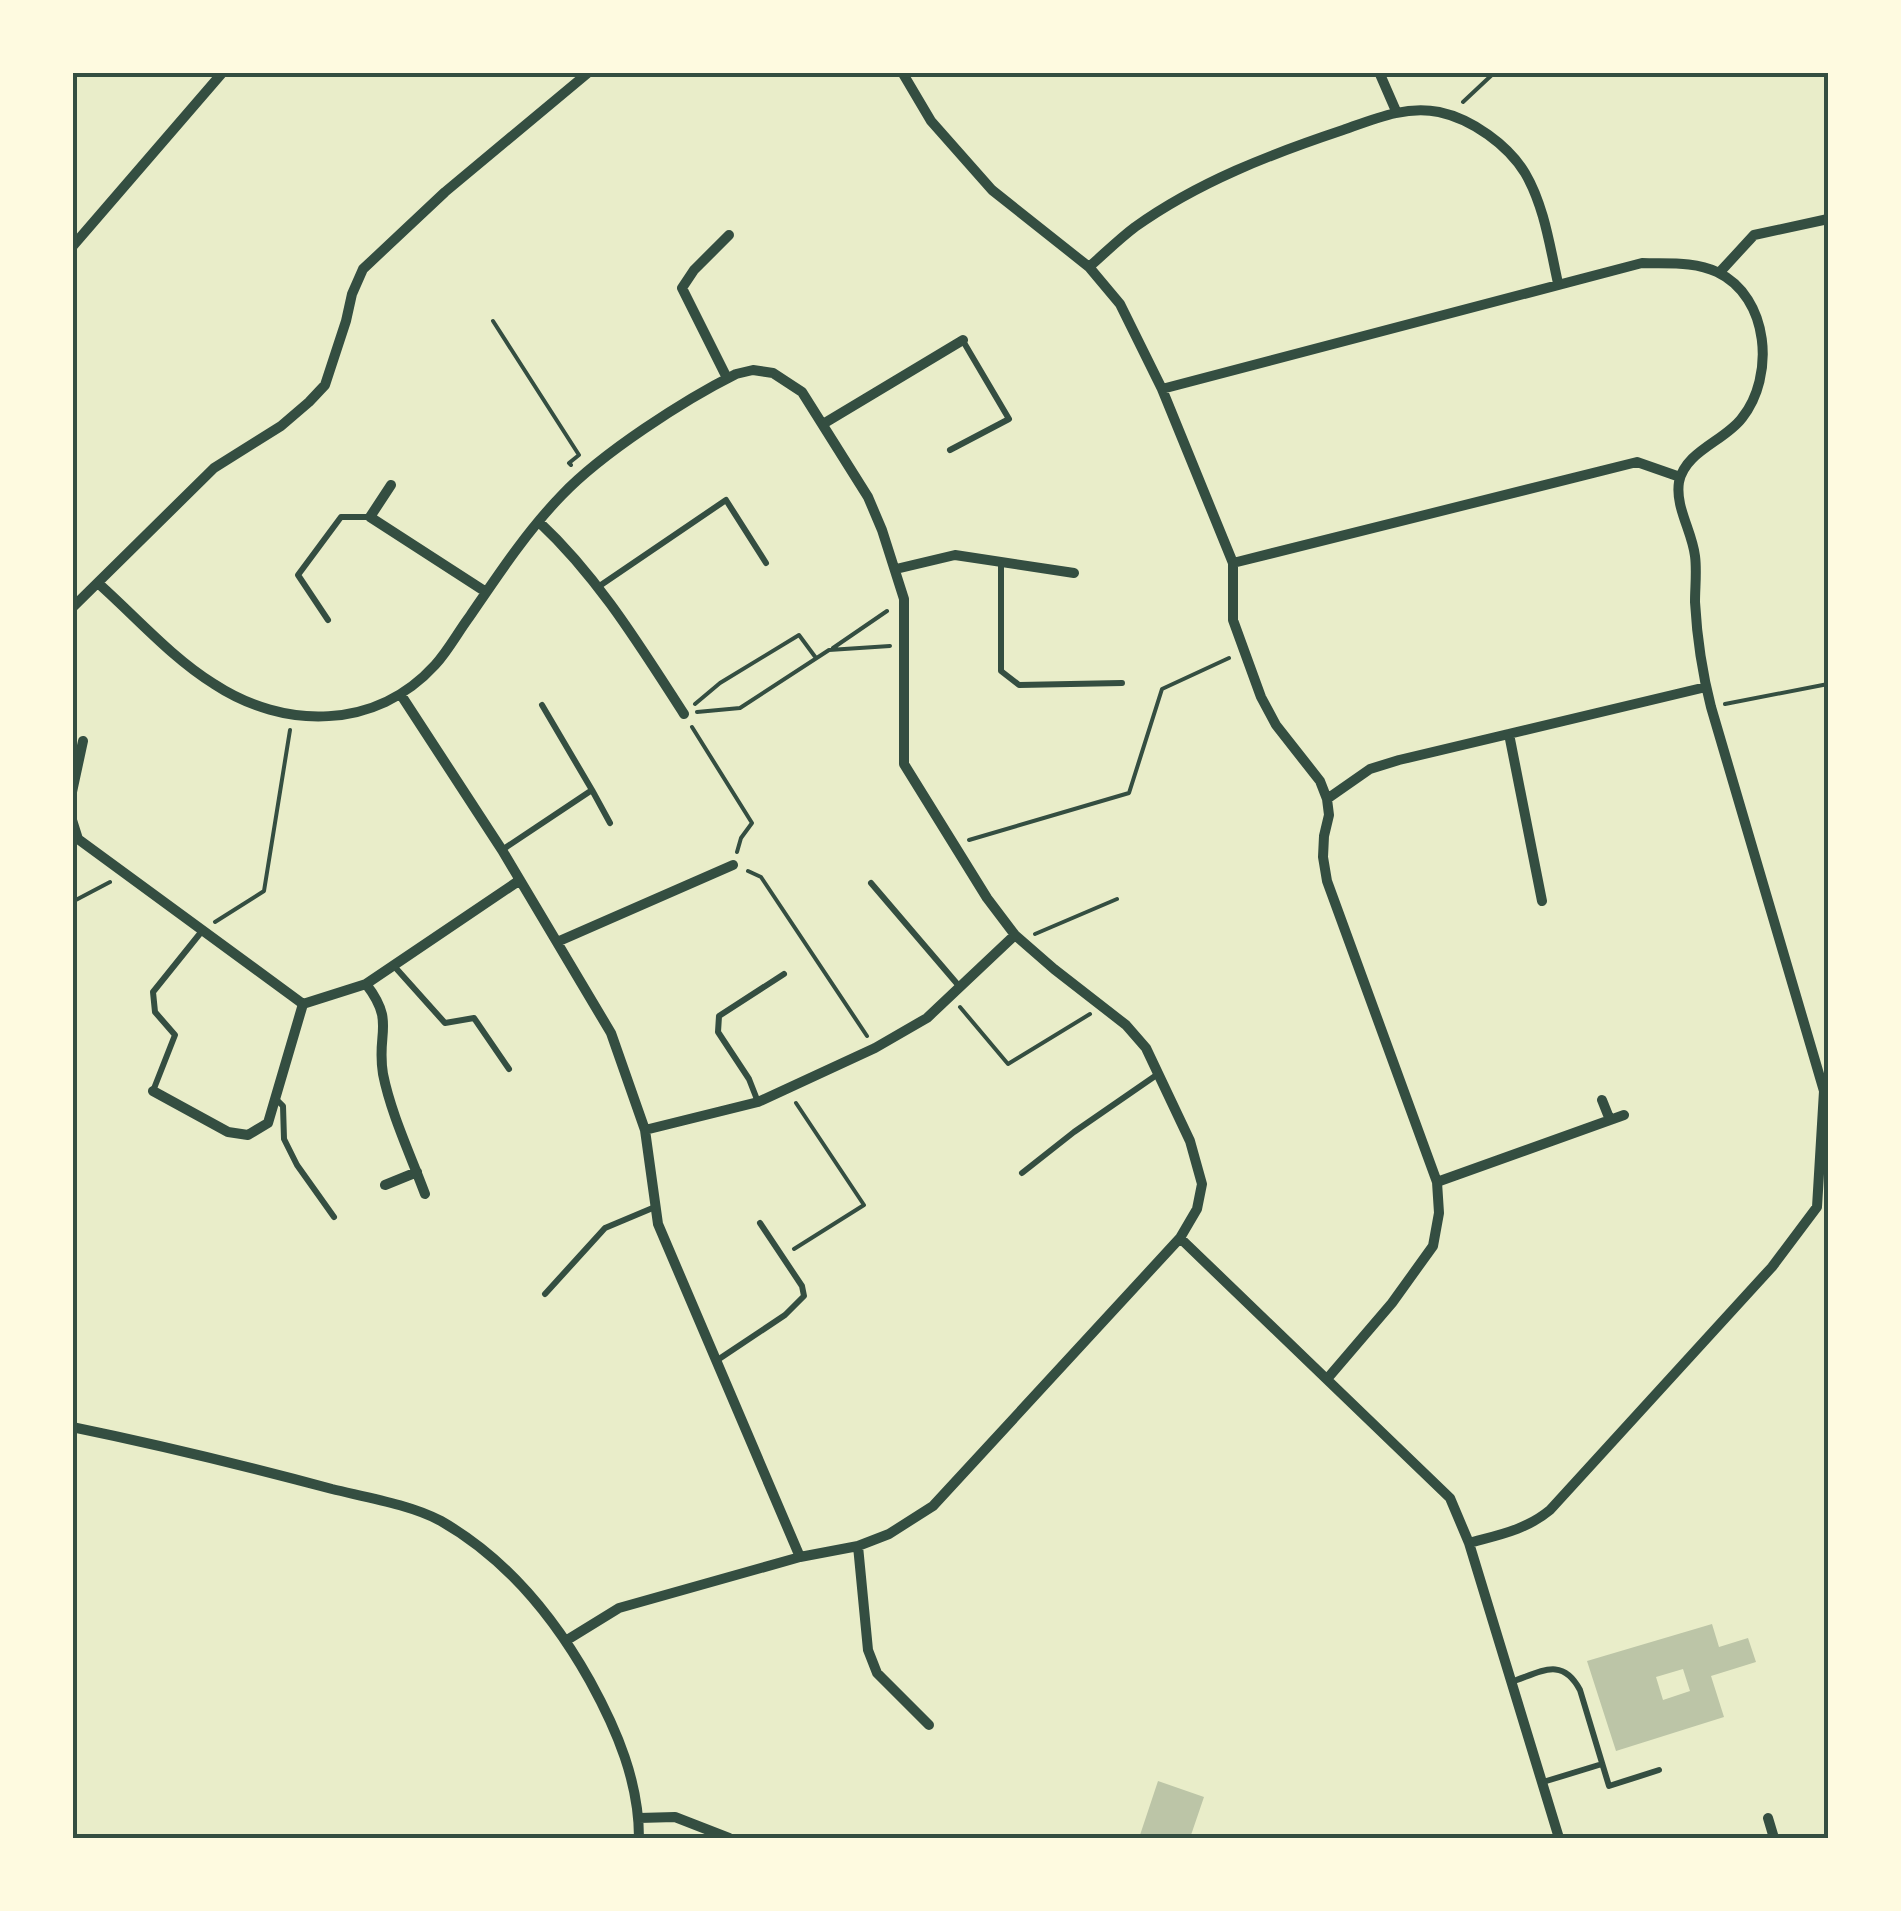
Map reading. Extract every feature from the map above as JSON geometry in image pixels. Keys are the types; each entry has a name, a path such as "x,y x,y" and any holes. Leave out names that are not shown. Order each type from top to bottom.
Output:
{"street":[{"path":"72,247 223,72"},
{"path":"72,608 214,468 281,426 324,385 362,269 445,192 553,106 589,72"},
{"path":"902,72 931,121 992,190 1089,267 1120,304 1162,389 1232,563 1231,603 1242,652 1276,725 1320,781 1327,799 1330,816 1323,857 1326,881 1437,1182 1440,1213 1433,1246 1392,1304 1327,1379"},
{"path":"1380,72 1396,112"},
{"path":"1089,267 1135,227 1226,175 1282,151 1396,112 1438,112 1467,122 1497,142 1524,172 1542,215 1558,283"},
{"path":"1719,273 1754,236 1828,219"},
{"path":"727,378 682,288 701,262 730,236"},
{"path":"1162,389 1642,263 1691,264 1719,273 1740,289 1757,318 1764,350 1760,388 1742,420 1700,451 1680,477 1678,494 1695,555 1698,648 1710,708 1824,1091 1823,1209 1550,1510 1518,1530 1468,1543"},
{"path":"823,424 962,340"},
{"path":"99,584 211,683 249,704 293,716 353,714 401,695 437,662 538,522 580,477 727,378 753,370 784,378 802,392 868,497 896,568 904,599 904,764 956,849 1018,938 1137,1036 1190,1140 1202,1184 1197,1209 1180,1238 941,1500 890,1534 858,1546 800,1556 618,1608 566,1640"},
{"path":"1232,563 1636,462 1680,477"},
{"path":"391,485 370,518 486,592"},
{"path":"538,522 561,543 619,613 684,714"},
{"path":"896,568 954,555 1074,573"},
{"path":"1327,799 1370,769 1706,687"},
{"path":"401,695 502,850 611,1033 645,1130 658,1224 800,1556"},
{"path":"1509,734 1542,901"},
{"path":"72,792 83,741"},
{"path":"72,820 78,839 303,1004"},
{"path":"557,942 733,864"},
{"path":"303,1004 366,984 520,880"},
{"path":"645,1130 758,1102 875,1048 928,1018 1018,938"},
{"path":"366,984 381,1003 384,1077 425,1194"},
{"path":"153,1091 228,1132 248,1136 268,1122 303,1004"},
{"path":"1602,1100 1610,1120"},
{"path":"1437,1182 1624,1115"},
{"path":"385,1185 417,1172"},
{"path":"1180,1238 1450,1498 1468,1543 1556,1838"},
{"path":"72,1427 188,1451 438,1520 484,1551 525,1588 566,1640 602,1703 626,1755 638,1838"},
{"path":"858,1546 868,1650 877,1673 930,1725"},
{"path":"638,1818 675,1817 729,1838"},
{"path":"1768,1818 1774,1838"}],"lane":[{"path":"950,450 1009,419 962,340"},
{"path":"598,588 726,500 766,563"},
{"path":"328,620 298,574 341,517 370,518"},
{"path":"1001,560 999,630 1004,676 1019,685 1122,683"},
{"path":"542,705 610,823"},
{"path":"502,850 592,790"},
{"path":"870,883 955,991"},
{"path":"153,1091 174,1035 155,1012 153,992 202,931"},
{"path":"394,966 444,1023 474,1018 509,1069"},
{"path":"758,1102 749,1079 718,1032 718,1016 784,974"},
{"path":"1022,1173 1159,1074"},
{"path":"275,1098 284,1106 284,1139 296,1165 334,1218"},
{"path":"545,1294 605,1228 656,1207"},
{"path":"716,1361 785,1315 804,1296 802,1286 760,1223"},
{"path":"1510,1683 1554,1669 1565,1670 1580,1690 1609,1786 1658,1770"},
{"path":"1541,1782 1602,1764"}],"path":[{"path":"1448,115 1495,72"},
{"path":"493,321 579,455 569,463 580,477"},
{"path":"684,714 740,708 904,599"},
{"path":"684,714 720,683 799,634 816,658"},
{"path":"829,650 904,646"},
{"path":"956,849 973,837 1129,793 1162,689 1242,652"},
{"path":"1710,708 1828,684"},
{"path":"684,714 752,824 741,838 733,864 761,876 875,1048"},
{"path":"202,931 264,891 293,716"},
{"path":"72,902 108,885 120,870"},
{"path":"1018,938 1117,898"},
{"path":"955,991 1008,1064 1102,1006"},
{"path":"782,1257 864,1205 794,1100"}],"building":[{"path":"1712,1624 1719,1647 1748,1638 1756,1662 1711,1676 1724,1717 1616,1751 1587,1661","holes":["1683,1669 1690,1691 1663,1700 1656,1677"]},
{"path":"1158,1781 1204,1797 1190,1838 1139,1838"}]}
